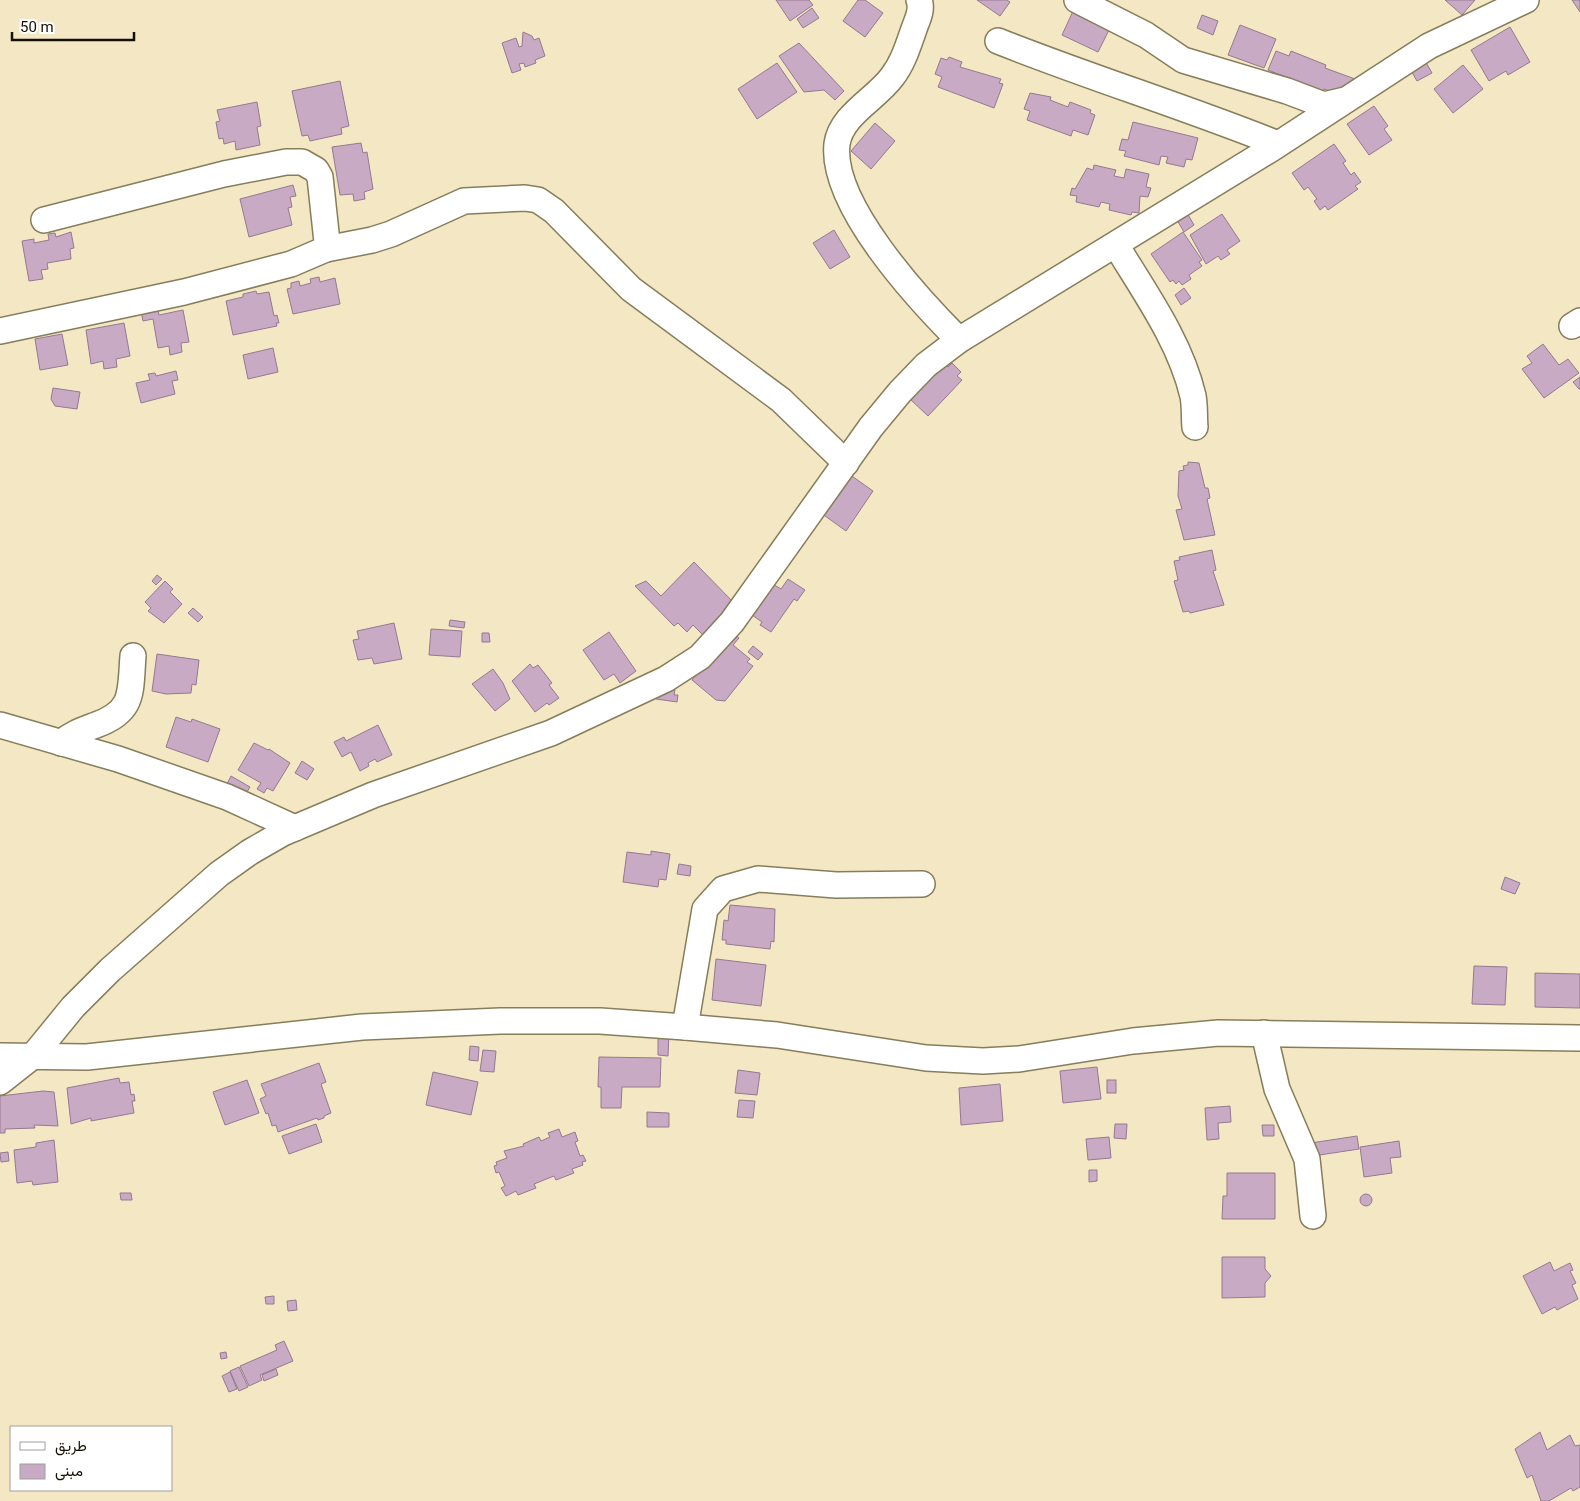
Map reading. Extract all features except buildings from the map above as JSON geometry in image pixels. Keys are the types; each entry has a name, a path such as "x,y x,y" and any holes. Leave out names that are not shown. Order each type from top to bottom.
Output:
{"street":[{"path":"919,0 920,12 903,61 881,89 849,119 842,129 837,142 837,163 847,191 868,231 890,262 958,340"},
{"path":"1077,0 1146,35 1183,60 1287,91 1324,105 1350,99"},
{"path":"0,1082 33,1056 73,1007 110,970 219,874 250,852 296,828 381,792 551,733 645,690 685,668 700,656 732,622 846,463 900,392 926,365 958,340 1116,245 1278,144 1429,46 1526,0"},
{"path":"998,41 1115,85 1202,113 1278,144"},
{"path":"44,220 224,174 286,162 302,162 316,170 320,177 327,234 326,249"},
{"path":"0,331 184,292 291,264 326,249 392,234 464,201 525,198 538,200 554,211 631,289 781,400 846,463"},
{"path":"1116,245 1160,317 1185,368 1193,398 1195,427"},
{"path":"60,742 83,729 117,716 123,710 129,691 133,656"},
{"path":"0,725 118,759 227,797 296,828"},
{"path":"686,1027 705,909 723,889 758,879 836,885 922,884"},
{"path":"0,1056 87,1057 372,1027 500,1021 600,1021 686,1027 776,1035 926,1058 983,1061 1019,1059 1142,1040 1218,1033 1580,1038"},
{"path":"1264,1033 1277,1089 1307,1160 1313,1216"}]}
